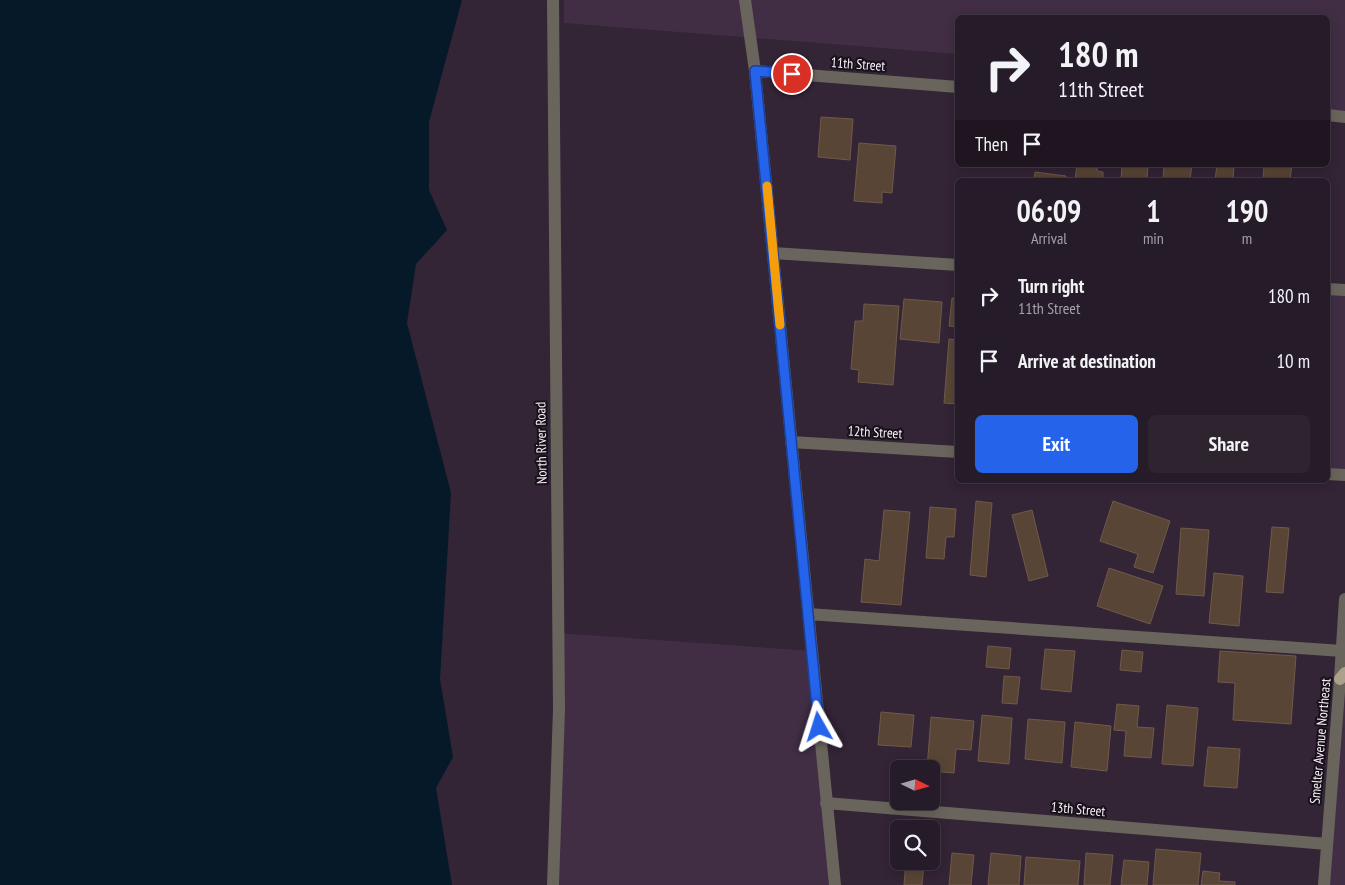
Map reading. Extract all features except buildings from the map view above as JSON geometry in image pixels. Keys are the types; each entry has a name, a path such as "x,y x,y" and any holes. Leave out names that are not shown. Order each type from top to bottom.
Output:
{"street":[{"name":"North River Road","path":"553,0 559,709 553,885"},
{"path":"745,0 755,71 835,885"},
{"name":"11th Street","path":"755,71 955,87"},
{"path":"1330,115 1345,117"},
{"path":"773,253 955,265"},
{"path":"1330,289 1345,290"},
{"name":"12th Street","path":"791,442 955,452"},
{"path":"1330,474 1345,474"},
{"name":"Smelter Avenue Northeast","path":"1324,885 1343,676 1342,651 1345,599"},
{"path":"808,614 1342,651"},
{"name":"13th Street","path":"826,803 1327,844"}],"shaded area":[{"path":"564,0 1345,0 1345,117 1330,115 1330,15 955,15 955,54 564,23"},
{"path":"1330,289 1345,290 1345,475 1330,474"},
{"path":"558,633 812,651 833,885 553,885"},
{"path":"1345,677 1345,885 1324,885"}],"water":[{"path":"0,0 462,0 429,122 429,190 447,230 416,264 407,323 451,493 440,679 453,757 436,788 452,885 0,885"}],"slow traffic":[{"path":"767,186 780,325"}],"route":[{"path":"792,74 755,71 819,727"}]}
